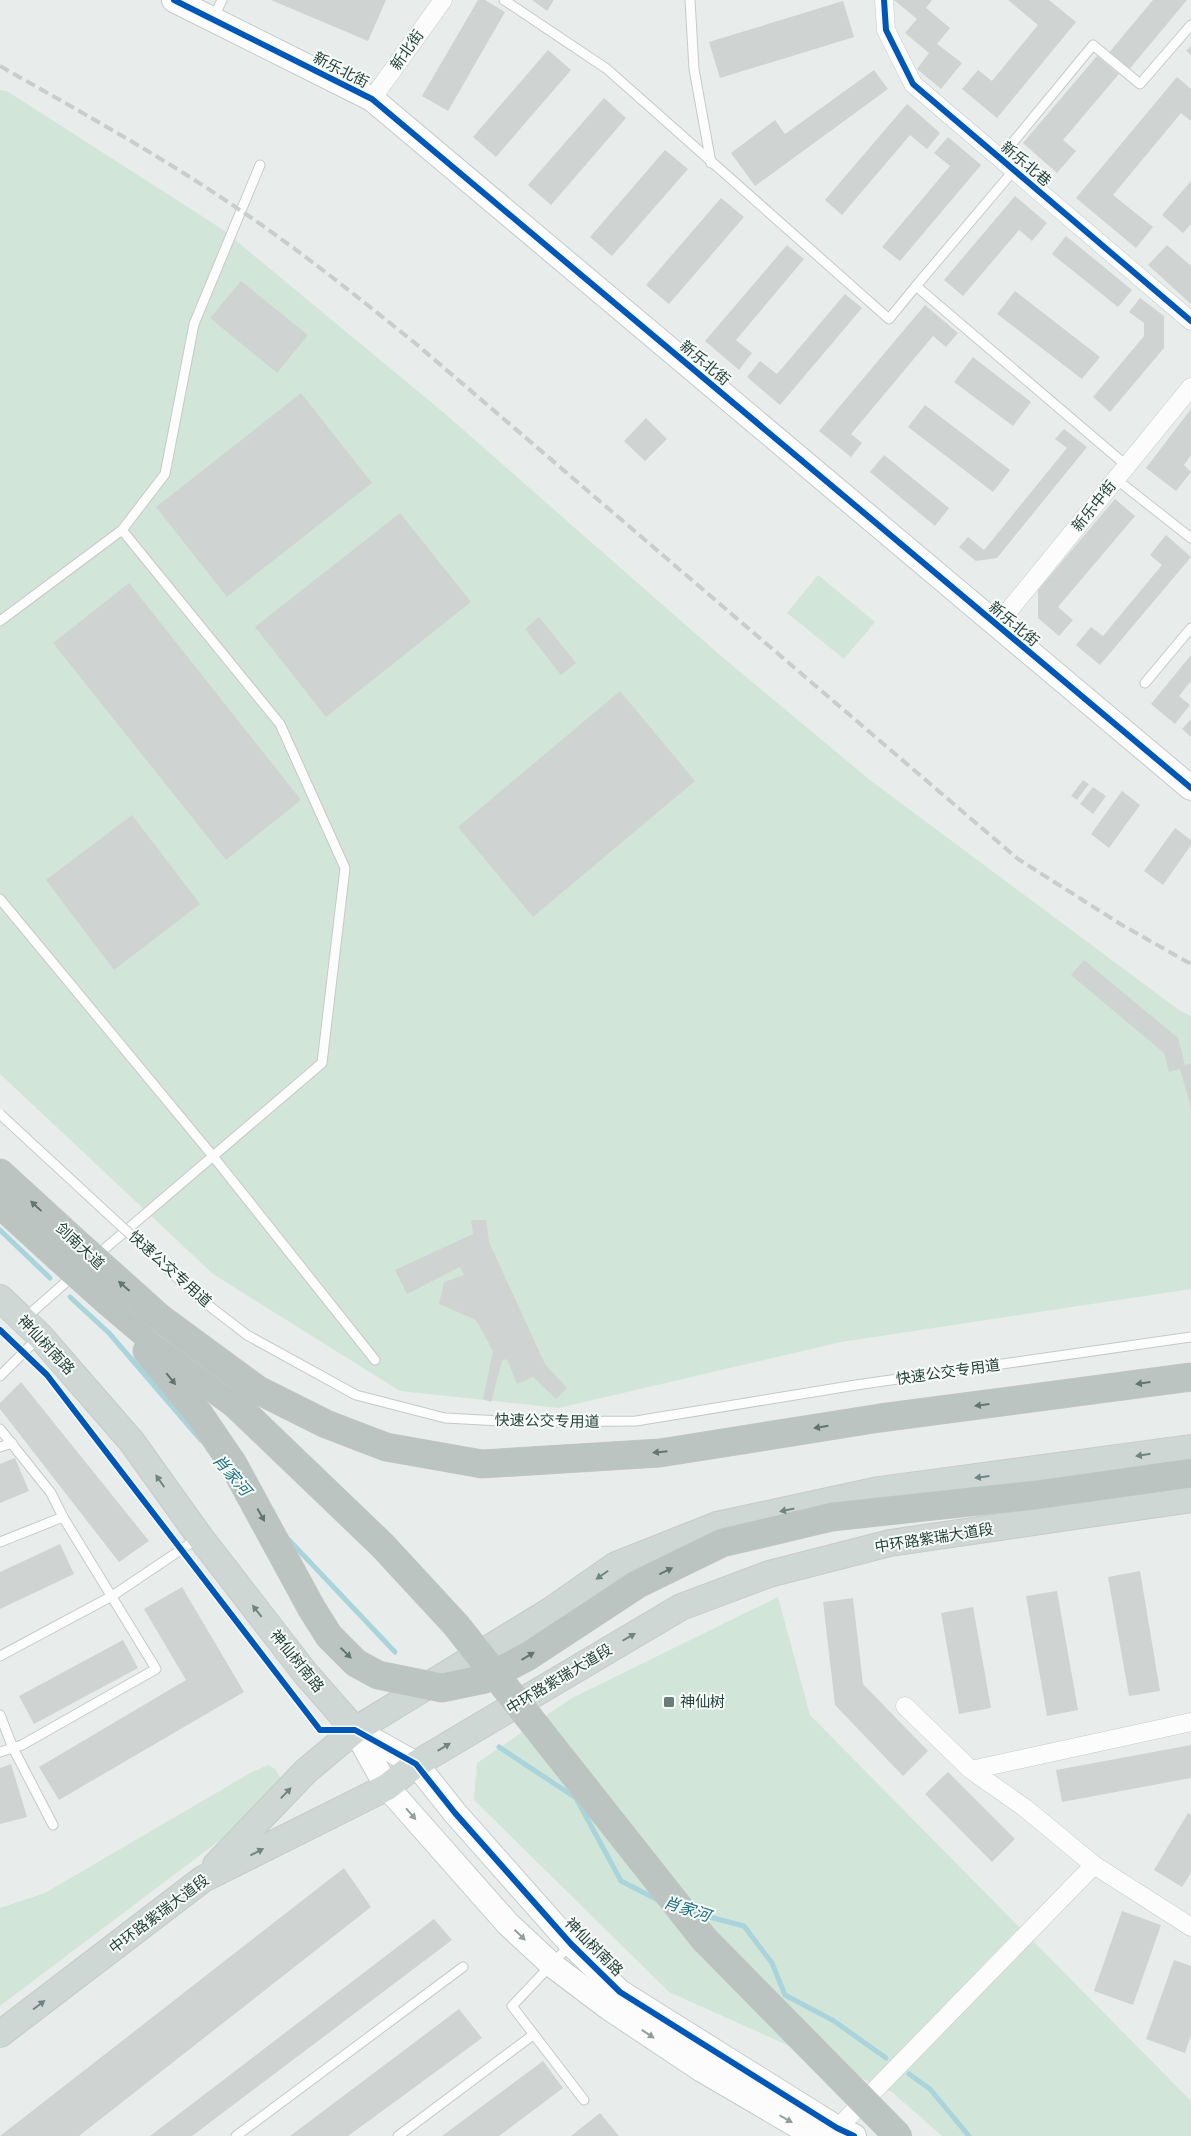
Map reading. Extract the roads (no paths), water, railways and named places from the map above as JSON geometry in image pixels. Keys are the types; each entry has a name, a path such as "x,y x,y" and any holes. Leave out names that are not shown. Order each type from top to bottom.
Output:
{"highway":[{"name":"剑南大道","path":"0,1173 160,1318"},
{"name":"剑南大道","path":"0,1204 76,1263 107,1301"},
{"path":"107,1301 185,1366 235,1404"},
{"path":"107,1301 199,1414 233,1464 312,1610 329,1636 356,1663 378,1676 442,1688 485,1679 527,1657 638,1584 722,1543 832,1517 1036,1495 1191,1473"},
{"path":"160,1318 258,1390 326,1424 386,1447 482,1464 660,1453 880,1418 1191,1377"},
{"path":"160,1318 235,1404 382,1545 456,1625 704,1939 898,2136"}],"main road":[{"name":"神仙树南路","path":"0,1298 32,1328 132,1442 200,1537 306,1674 355,1730"},
{"path":"203,1879 306,1771 355,1730 550,1611 616,1565 717,1525 879,1490 1191,1448"},
{"name":"中环路紫瑞大道段","path":"0,2034 203,1879 387,1786 416,1764 681,1607 769,1574 890,1543 1191,1499"}],"street":[{"name":"新乐北街","path":"174,0 217,10 372,99 1191,788"},
{"name":"新北街","path":"372,99 442,0"},
{"name":"新乐北巷","path":"884,0 886,30 913,84 1191,321"},
{"name":"新乐中街","path":"997,625 1191,387"},
{"path":"905,1706 971,1770 1025,1808 1094,1864 1191,1927"},
{"path":"971,1770 1191,1722"},
{"name":"神仙树南路","path":"355,1730 416,1764 455,1813 571,1944 620,1992 834,2134"},
{"path":"355,1730 387,1786 508,1924 552,1965 609,2008 702,2070 834,2134 1094,1864"}],"lane":[{"path":"504,0 607,68 889,319 1014,170"},
{"path":"690,0 694,69 712,163"},
{"path":"1000,158 1093,45 1140,84 1191,24"},
{"path":"0,621 122,530 164,474 194,324 260,165"},
{"path":"916,286 1191,538"},
{"path":"0,1376 76,1263 212,1155 322,1063 344,868 280,724 122,530"},
{"path":"1145,684 1191,628"},
{"path":"0,899 212,1155 375,1360"},
{"name":"快速公交专用道","path":"0,1114 200,1298 247,1335 356,1394 446,1418 518,1422 636,1421 856,1385 1191,1337"},
{"path":"0,1429 51,1493 62,1516 156,1669 22,1745 0,1752"},
{"path":"0,1447 12,1442"},
{"path":"0,1542 62,1516"},
{"path":"0,1656 112,1596 200,1537"},
{"path":"0,1715 13,1748 54,1825"},
{"path":"571,1944 512,2006 584,2100"},
{"path":"236,2136 463,1967"},
{"path":"398,2136 534,2035"}],"waterway":[{"name":"肖家河","path":"0,1230 50,1278"},
{"name":"肖家河","path":"70,1297 109,1333 201,1440"},
{"name":"肖家河","path":"289,1540 395,1652"},
{"name":"肖家河","path":"499,1747 576,1798 621,1881 660,1901"},
{"name":"肖家河","path":"698,1914 744,1926 772,1963 785,1995 834,2021 886,2058"},
{"name":"肖家河","path":"909,2074 930,2089 969,2136"}],"railway":[{"path":"0,66 172,166 252,218 300,253 415,343 1018,859 1122,925 1191,964"}],"place":[{"name":"神仙树","path":"669,1702"}]}
